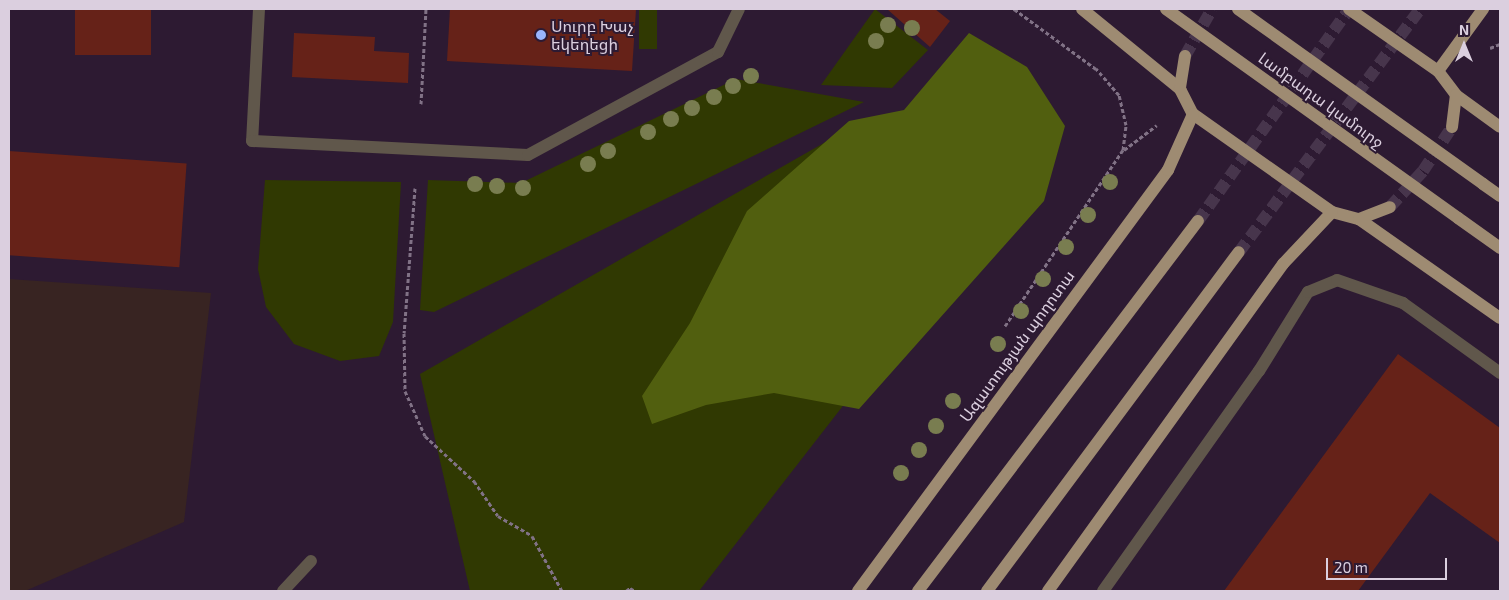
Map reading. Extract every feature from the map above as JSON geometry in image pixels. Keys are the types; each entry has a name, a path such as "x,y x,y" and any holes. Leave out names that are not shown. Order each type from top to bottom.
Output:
{"main road":[{"path":"1082,9 1180,89 1193,114 1332,212 1359,219 1500,318"},
{"name":"Լամբադա կամուրջ","path":"1166,9 1500,248"},
{"name":"Լամբադա կամուրջ","path":"1238,9 1500,196"},
{"path":"1349,9 1438,71 1456,95 1500,127"},
{"path":"1438,71 1482,9"},
{"path":"1180,89 1185,56"},
{"path":"1452,127 1456,95"},
{"name":"Ազատության պողոտա","path":"858,591 1168,170 1193,114"},
{"path":"1359,219 1390,206"},
{"path":"1048,591 1272,279 1332,212"},
{"path":"918,591 1198,221"},
{"path":"987,591 1239,252"}],"lane":[{"path":"258,9 252,141 528,155 718,52 739,9"},
{"path":"1103,591 1259,371 1308,292 1337,280 1403,303 1500,373"},
{"path":"283,591 311,561"}],"path":[{"path":"421,104 426,9"},
{"path":"1014,9 1096,69 1119,95 1126,125 1123,150"},
{"path":"1487,49 1500,44"},
{"path":"1005,326 1123,150 1157,125"},
{"path":"416,188 404,333 405,391 425,436 474,481 498,516 532,536 562,591"},
{"path":"626,591 630,588 635,591"}],"shaded area":[{"path":"9,279 211,293 184,522 25,591 9,591"}],"green space":[{"path":"639,9 657,9 657,49 639,49"},
{"path":"875,9 928,50 892,88 821,85"},
{"path":"969,33 1027,67 1065,126 1044,201 859,409 774,393 706,405 652,424 642,396 690,323 747,211 849,121 904,110"},
{"path":"736,79 864,102 434,312 420,310 428,180 521,183"},
{"path":"850,128 996,209 699,591 470,591 420,374"},
{"path":"265,180 401,182 393,322 379,356 340,361 294,344 266,307 258,269"}],"building":[{"path":"75,9 151,9 151,55 75,55"},
{"name":"Սուրբ Խաչ եկեղեցի","path":"450,9 636,9 632,71 447,61"},
{"path":"887,9 935,9 950,21 930,47"},
{"path":"294,33 375,37 374,51 409,53 408,83 292,77"},
{"path":"9,151 187,163 179,267 9,255"},
{"path":"1398,354 1500,428 1500,543 1430,493 1358,591 1224,591"}],"tunnel":[{"path":"1185,56 1212,9"},
{"path":"1198,221 1349,9"},
{"path":"1239,252 1420,9"},
{"path":"1390,207 1423,171 1452,127"}],"place":[{"name":"Սուրբ Խաչ եկեղեցի","path":"541,35"}]}
